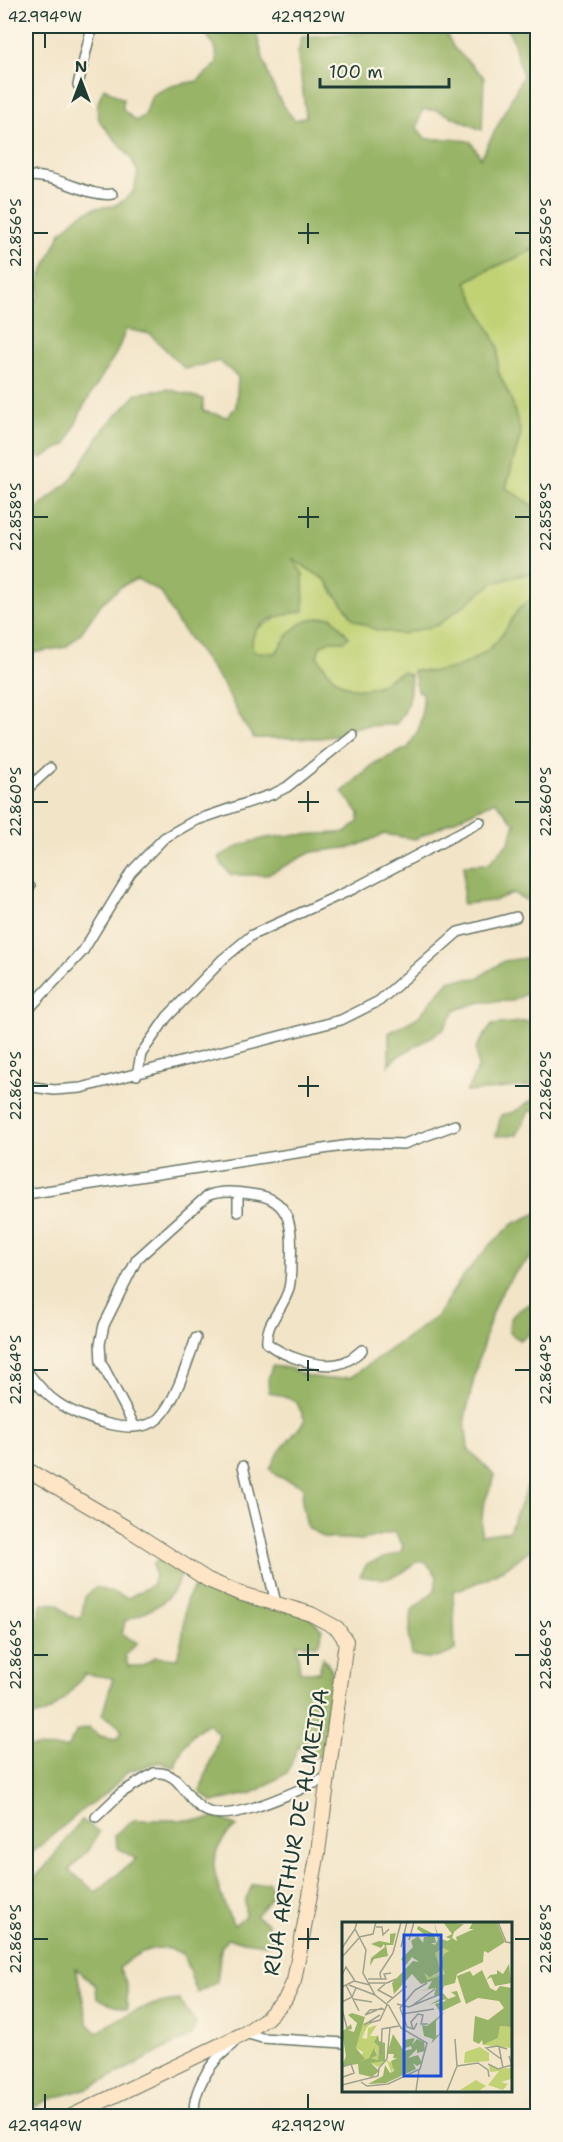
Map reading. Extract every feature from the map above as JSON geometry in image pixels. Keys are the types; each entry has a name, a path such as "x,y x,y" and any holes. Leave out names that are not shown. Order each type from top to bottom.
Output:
{"street":[{"path":"78,85 93,26"},
{"path":"26,176 46,176 95,193 112,194"},
{"path":"26,1012 83,951 131,872 164,838 194,821 287,787 352,735"},
{"path":"26,790 50,768"},
{"path":"137,1075 141,1054 167,1017 223,959 252,935 353,889 480,822"},
{"path":"26,1086 54,1090 81,1088 137,1075 360,1013 379,1002 458,932 516,917"},
{"path":"26,1194 343,1146 368,1143 404,1144 455,1125"},
{"path":"135,1427 101,1362 101,1334 109,1313 137,1259 207,1196 216,1192 269,1197 280,1204 286,1212 291,1230 290,1287 281,1308 268,1326 267,1343 289,1355 330,1365 348,1361 362,1350"},
{"path":"238,1194 238,1212"},
{"path":"26,1370 59,1404 100,1421 135,1427 150,1424 159,1418 180,1377 196,1338"},
{"path":"243,1466 276,1603"},
{"path":"26,1469 125,1527 208,1580 276,1603"},
{"name":"RUA ARTHUR DE ALMEIDA","path":"72,2116 241,2034 267,2018 285,2000 294,1981 307,1918 329,1777 346,1641 338,1628 326,1621 276,1603"},
{"path":"96,1817 121,1793 154,1773 173,1776 203,1809 220,1814 237,1812 329,1777"},
{"path":"195,2116 193,2108 201,2084 214,2062 241,2034 262,2038 342,2043"}],"green space":[{"path":"201,26 256,31 275,90 295,120 306,117 298,53 302,37 367,32 366,26 448,26 446,33 454,48 484,77 482,130 437,110 422,110 417,128 426,139 457,139 471,142 481,158 523,76 512,37 505,26 537,26 537,247 466,282 498,347 498,372 511,399 521,433 506,488 537,508 537,571 493,583 438,625 401,634 376,630 354,620 326,580 292,559 303,574 304,611 267,621 260,626 252,641 253,652 276,653 298,626 313,619 332,617 349,637 344,641 329,641 320,646 317,656 333,677 347,686 364,689 378,686 403,672 411,676 406,707 396,724 355,727 341,735 320,738 254,738 221,681 177,622 161,592 137,579 122,586 101,604 81,633 66,647 26,654 26,517 70,481 105,427 138,393 168,389 203,399 203,411 227,417 236,407 238,377 219,361 185,369 150,334 126,329 117,352 83,407 67,444 41,458 26,448 26,314 39,296 39,280 61,232 80,215 95,208 113,206 123,201 133,192 138,173 131,158 99,119 97,110 100,97 104,88 123,99 123,110 136,121 145,115 152,95 171,86 197,81 217,64 216,49"},
{"path":"537,247 537,508 506,488 521,433 511,399 498,371 498,347 466,282"},
{"path":"291,558 326,580 335,596 438,625 493,583 537,571 537,599 534,597 519,610 487,651 464,664 439,671 414,670 411,676 403,672 374,687 355,688 333,677 317,656 320,646 329,641 344,641 332,617 313,619 298,626 276,653 253,652 252,642 255,631 280,615 303,574"},
{"path":"534,597 538,599 537,906 513,893 493,901 463,904 464,865 488,864 509,842 515,824 495,801 415,839 384,834 354,847 312,852 267,875 231,875 219,857 235,848 267,838 347,832 358,822 359,813 342,792 375,763 408,748 419,728 423,703 422,692 417,691 414,670 439,671 476,658 496,642 519,609"},
{"path":"537,959 537,988 513,1001 482,1002 455,1010 443,1030 395,1058 389,1065 389,1033 418,1017 450,980 478,978 504,961"},
{"path":"537,1020 537,1085 466,1092 478,1068 476,1048 492,1025"},
{"path":"537,1097 537,1112 529,1111 517,1135 496,1136 501,1115 514,1112"},
{"path":"537,1213 537,1251 512,1276 495,1304 477,1365 465,1418 468,1449 495,1476 483,1506 481,1535 509,1531 537,1463 537,1543 498,1572 453,1591 455,1650 440,1657 418,1657 412,1655 409,1637 412,1610 435,1590 437,1576 426,1562 416,1562 390,1578 360,1576 367,1564 401,1552 403,1545 394,1532 362,1540 324,1538 307,1527 302,1502 303,1486 277,1476 270,1469 281,1449 305,1420 296,1401 269,1392 268,1380 272,1366 289,1368 307,1376 328,1379 351,1377 437,1316 461,1279 488,1247 513,1224"},
{"path":"529,1304 537,1312 535,1322 530,1332 519,1340 509,1332 511,1318"},
{"path":"164,1556 181,1576 177,1586 159,1605 125,1621 122,1635 138,1643 125,1655 128,1666 142,1666 155,1657 177,1659 183,1634 186,1601 196,1584 213,1585 308,1615 322,1630 321,1639 317,1645 297,1644 300,1672 319,1672 323,1657 332,1671 321,1758 308,1755 299,1745 287,1773 253,1793 213,1802 200,1792 219,1735 208,1723 187,1742 179,1754 175,1768 159,1762 129,1771 105,1794 87,1806 26,1858 26,1747 67,1748 77,1731 88,1728 100,1736 117,1739 122,1732 118,1725 102,1715 113,1678 85,1674 67,1696 52,1709 44,1714 26,1716 26,1676 34,1661 33,1651 26,1649 26,1621 38,1617 42,1603 58,1604 69,1616 81,1618 85,1597 95,1587 128,1598 152,1585 155,1575 153,1563"},
{"path":"217,1816 237,1827 222,1841 214,1861 218,1884 227,1912 234,1925 245,1916 245,1902 252,1885 269,1882 273,1894 256,1916 267,1923 274,1941 266,1944 227,1939 221,1948 217,1982 197,1993 183,1954 174,1950 157,1948 141,1952 119,1968 127,1984 127,2009 97,1999 96,1986 76,1968 88,2023 97,2033 136,2011 179,2000 196,2023 192,2035 91,2087 48,2100 26,2111 26,1885 43,1870 82,1820 99,1832 89,1850 69,1870 96,1892 136,1859 118,1848 114,1835 134,1820 206,1820"}]}
